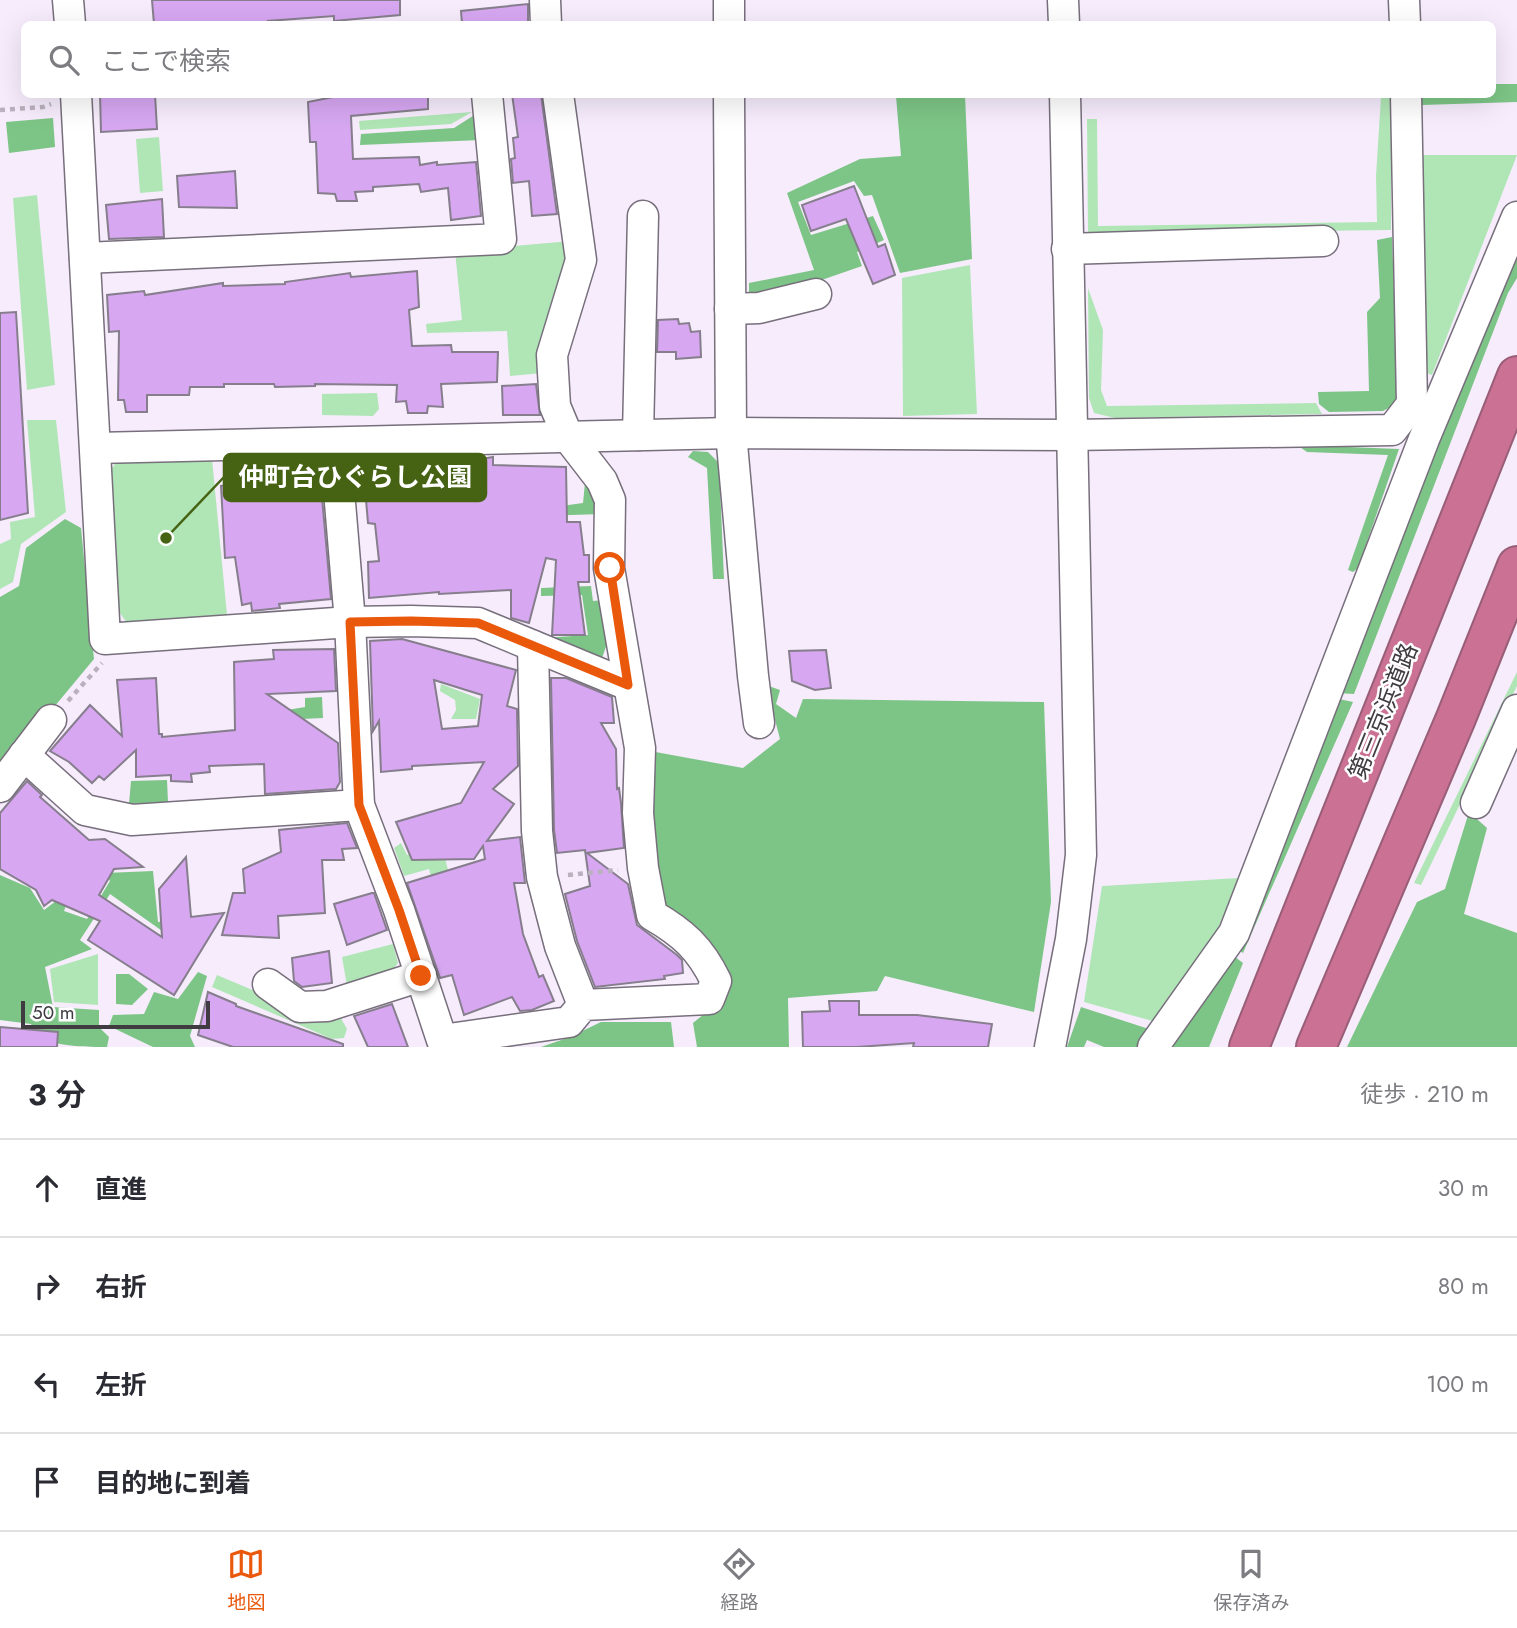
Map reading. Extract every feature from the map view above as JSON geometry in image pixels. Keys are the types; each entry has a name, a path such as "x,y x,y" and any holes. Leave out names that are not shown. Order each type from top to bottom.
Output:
{"highway":[{"name":"第三京浜道路","path":"1249,1047 1517,376"},
{"path":"1315,1047 1456,718 1517,566"}],"street":[{"path":"68,0 70,21"},
{"path":"545,0 546,21"},
{"path":"729,0 729,21"},
{"path":"1063,0 1064,21"},
{"path":"1404,0 1405,21"},
{"path":"76,98 96,448 104,651 350,622 478,623 628,685"},
{"path":"85,258 501,239 487,98"},
{"path":"335,443 350,622 359,805 399,910 442,1040 569,1022 583,1005 709,999 716,981 705,959 679,930 652,915 643,868 638,813 640,748 610,568 610,500 602,481 568,437 555,406 552,355 581,260 559,98"},
{"path":"729,98 731,433 759,723"},
{"path":"1050,1047 1071,939 1081,855 1065,98"},
{"path":"96,448 731,433 1071,435 1392,430 1412,404 1406,98"},
{"path":"638,435 643,216"},
{"path":"1153,1047 1234,933 1424,439 1517,217"},
{"path":"1068,248 1323,241"},
{"path":"730,309 759,308 816,294"},
{"path":"533,646 537,831 542,877 560,946 583,1005"},
{"path":"1476,803 1517,710"},
{"path":"0,786 51,720"},
{"path":"24,755 85,810 132,820 359,805"},
{"path":"268,984 300,1007 327,1006 421,976"}],"path":[{"path":"0,110 43,107"},
{"path":"51,720 104,651"},
{"path":"542,877 643,868"}],"green space":[{"path":"1496,84 1517,84 1517,102 1422,105 1421,98 1496,98"},
{"path":"896,98 965,98 972,259 900,273 872,195 864,196 854,181 798,202 811,235 873,216 884,240 857,252 862,266 761,301 749,300 749,283 814,270 787,193 860,159 901,156"},
{"path":"1381,98 1391,98 1391,230 1088,234 1087,119 1097,119 1098,226 1377,222 1376,176"},
{"path":"472,112 451,124 360,130 359,121"},
{"path":"476,114 481,140 360,145 361,134 454,128"},
{"path":"53,118 55,147 9,153 6,122"},
{"path":"159,137 163,191 140,193 136,139"},
{"path":"1422,155 1517,155 1432,375 1424,372"},
{"path":"37,195 55,385 27,390 13,198"},
{"path":"1392,237 1398,403 1383,411 1329,412 1319,404 1318,392 1369,391 1367,312 1380,298 1377,240"},
{"path":"571,241 543,373 510,376 507,331 427,333 426,324 462,320 455,251"},
{"path":"1517,250 1517,278 1508,293 1354,694 1336,693"},
{"path":"970,265 977,414 903,416 902,278"},
{"path":"1088,288 1103,330 1101,390 1107,406 1316,403 1322,414 1115,418 1094,413 1089,398"},
{"path":"377,393 379,409 373,416 322,415 322,394"},
{"path":"27,420 56,420 66,512 21,544 13,582 0,589 0,544 11,539 10,522 35,517"},
{"path":"1297,445 1399,449 1358,568 1353,572 1348,570 1388,455 1307,452"},
{"path":"693,451 708,452 719,463 724,579 713,579 707,468 688,457"},
{"path":"212,459 227,615 127,623 115,606 109,471 119,460"},
{"path":"585,483 600,498 602,514 540,516 539,509 583,503"},
{"path":"65,519 81,528 94,659 0,772 0,597 19,586 26,548"},
{"path":"591,586 593,601 604,600 610,635 601,661 543,638 588,635 582,595 541,596 541,588"},
{"path":"1517,672 1517,686 1421,885 1414,883"},
{"path":"441,684 480,699 476,719 451,719 456,710 455,700 440,691"},
{"path":"766,685 780,690 776,704 796,718 803,699 1044,702 1051,902 1034,1012 885,976 877,991 788,998 789,1047 697,1047 693,1023 716,1004 663,906 644,809 650,751 743,768 780,739"},
{"path":"322,697 323,718 240,722 269,713 305,707 305,698"},
{"path":"1339,699 1353,702 1243,953 1237,949"},
{"path":"167,780 168,802 129,804 131,781"},
{"path":"1469,812 1487,828 1464,914 1517,933 1517,1047 1347,1047 1417,902 1445,889"},
{"path":"401,843 407,855 442,846 448,870 431,876 429,869 404,876 394,848"},
{"path":"153,871 158,922 191,918 165,933 110,894 80,940 92,949 45,967 53,1007 99,1010 99,1027 109,1037 107,1047 62,1044 42,1037 35,1032 31,1024 0,1020 0,875 30,888 44,910 60,898 67,903 64,911 87,919 110,881 105,873"},
{"path":"1239,878 1217,931 1156,1022 1084,1002 1102,886"},
{"path":"393,944 398,963 387,977 347,986 342,957"},
{"path":"98,954 98,1005 54,1002 50,969"},
{"path":"1235,957 1243,963 1209,1047 1169,1047"},
{"path":"198,972 207,976 190,1036 195,1047 153,1047 109,1026 113,1015 144,1014 154,992 178,999"},
{"path":"116,974 129,974 148,989 132,1005 116,1004"},
{"path":"217,975 311,1015 338,1013 347,1029 344,1038 332,1039 212,987"},
{"path":"1081,1007 1152,1030 1144,1047 1104,1047 1087,1040 1084,1047 1067,1047"},
{"path":"601,1022 671,1022 674,1047 541,1047"}],"building":[{"path":"152,0 400,0 400,15 334,21 334,16 268,21 154,21"},
{"path":"528,4 528,21 462,21 461,11"},
{"path":"100,98 155,98 157,129 101,132"},
{"path":"328,98 428,98 428,109 351,116 353,159 419,157 420,165 476,162 481,216 451,220 448,188 421,192 419,184 373,187 373,191 355,192 357,201 337,201 335,194 318,193 316,142 310,142 308,102"},
{"path":"513,98 542,98 557,214 532,216 529,181 513,183 513,138 518,137"},
{"path":"235,171 237,208 179,207 177,176"},
{"path":"854,186 878,247 885,244 895,275 873,284 846,219 811,231 802,205"},
{"path":"162,199 164,237 109,239 106,205"},
{"path":"417,271 419,307 409,310 412,346 451,345 452,352 498,352 497,382 441,384 443,407 428,406 427,413 408,413 406,401 396,402 397,385 315,384 275,387 274,384 224,384 224,387 190,387 189,395 147,395 147,412 126,412 124,400 118,400 119,331 109,332 107,295 144,291 145,295 223,283 223,286 285,284 350,273 351,277"},
{"path":"16,312 28,513 0,520 0,313"},
{"path":"678,319 679,324 689,323 691,332 700,331 701,357 676,359 676,352 657,352 658,320"},
{"path":"536,384 540,415 503,415 502,386"},
{"path":"493,457 493,465 566,467 567,522 580,522 584,555 589,555 589,582 578,582 585,635 552,635 556,560 546,558 529,623 511,618 511,590 369,598 368,562 379,561 375,524 368,523 366,500 360,500 361,471 410,469 410,464 459,460 459,463"},
{"path":"319,463 331,599 279,604 280,608 252,611 251,603 242,605 235,557 225,558 221,486 279,480 278,465"},
{"path":"402,639 516,670 507,706 517,709 518,766 493,789 514,804 487,841 520,837 525,883 514,883 523,934 539,977 543,975 554,1001 532,1010 520,1011 512,997 464,1015 452,975 440,978 407,883 485,859 483,846 474,859 412,860 396,822 461,803 484,762 412,766 412,769 381,772 379,721 373,731 370,641","holes":["434,680 482,695 478,726 442,729"]},
{"path":"334,649 336,691 267,694 338,743 340,782 336,789 265,794 264,764 209,766 210,772 191,774 192,782 171,781 171,775 136,777 136,750 104,780 99,776 92,783 69,762 50,751 90,705 122,736 117,680 156,678 159,734 162,734 162,737 235,730 234,662 274,659 273,650"},
{"path":"826,650 831,688 815,690 792,681 789,651"},
{"path":"551,678 566,678 612,697 614,723 601,723 616,749 617,789 619,788 621,803 624,848 587,853 628,884 637,925 682,960 683,973 664,976 665,979 595,987 577,941 565,894 590,886 585,850 557,853 554,830"},
{"path":"27,781 42,795 40,797 89,840 105,839 143,867 114,869 99,895 162,937 159,889 186,857 191,917 224,913 174,995 88,940 100,921 52,900 44,906 36,890 0,869 0,813"},
{"path":"347,823 357,848 342,849 344,860 322,860 325,913 278,916 279,938 222,935 233,893 245,893 243,869 281,852 279,830"},
{"path":"372,893 387,930 347,945 334,904"},
{"path":"329,951 332,983 302,987 294,981 292,958"},
{"path":"208,992 236,1006 343,1044 343,1047 233,1047 198,1035"},
{"path":"829,1001 859,1001 859,1015 917,1015 992,1024 988,1047 913,1047 914,1043 803,1047 802,1012 830,1011"},
{"path":"392,1004 408,1047 368,1047 354,1016"},
{"path":"0,1027 58,1032 57,1047 0,1047"}],"place":[{"name":"仲町台ひぐらし公園","path":"166,538"}],"route":[{"path":"421,976 359,805 350,622 478,623 628,685 610,568"}]}
